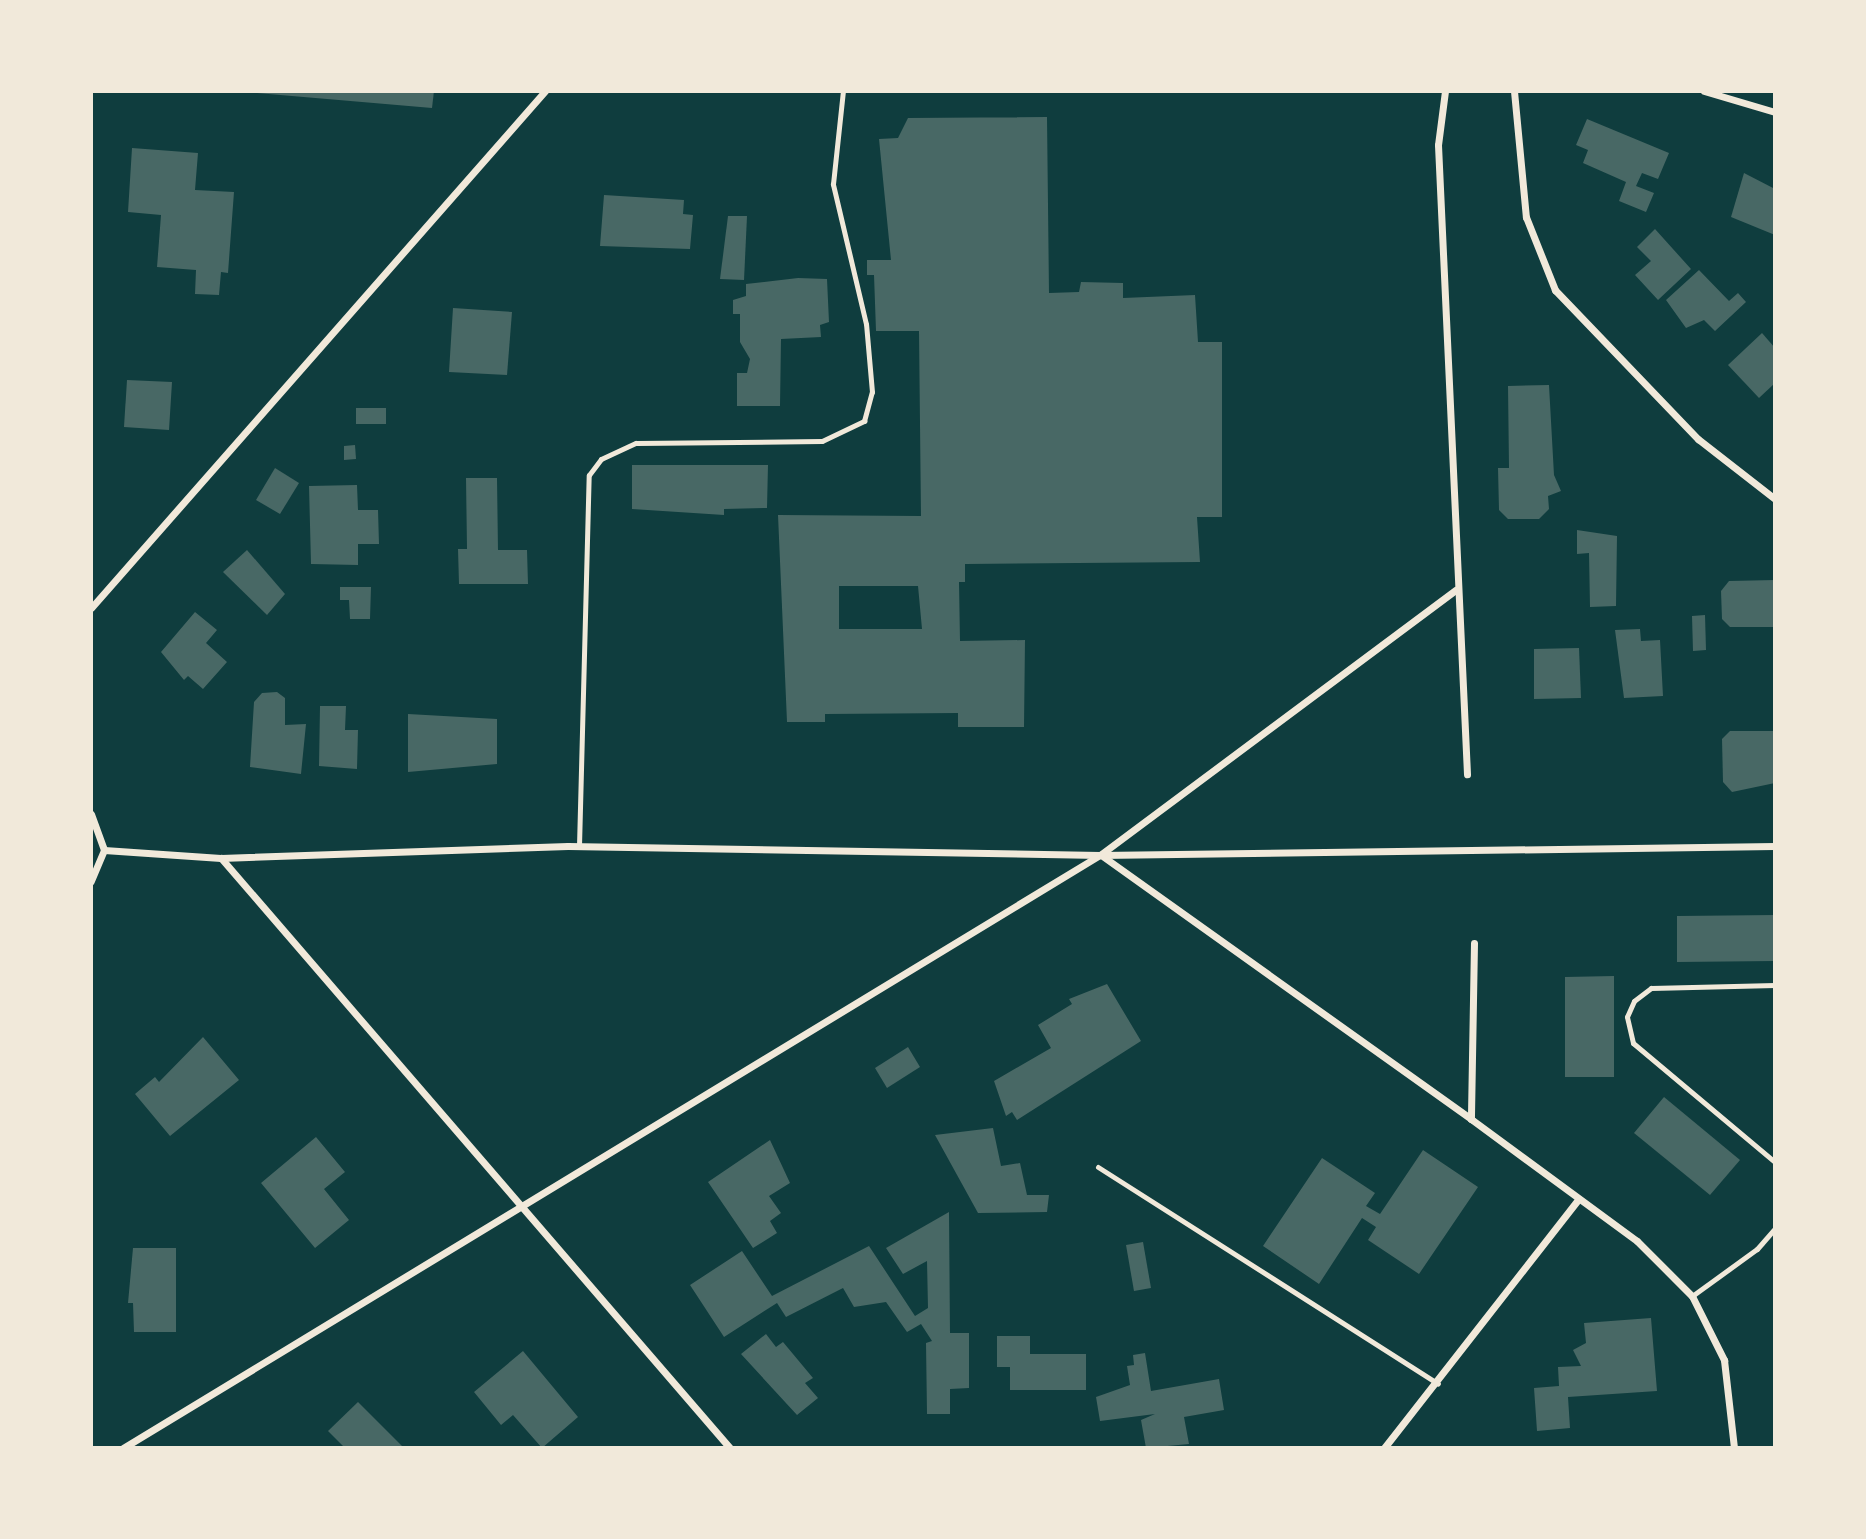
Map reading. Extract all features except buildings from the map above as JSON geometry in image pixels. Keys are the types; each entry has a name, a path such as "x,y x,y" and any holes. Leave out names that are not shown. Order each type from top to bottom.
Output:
{"street":[{"path":"91,608 545,91"},
{"path":"1445,91 1438,145 1456,590 1467,774"},
{"path":"1514,91 1526,217 1555,289 1698,439 1775,499"},
{"path":"1704,91 1775,112"},
{"path":"123,1448 1100,855 1456,590"},
{"path":"91,814 104,850 91,881"},
{"path":"104,850 221,858 579,846 1100,855 1775,846"},
{"path":"1100,855 1471,1119 1637,1241 1692,1296 1724,1360 1734,1448"},
{"path":"221,858 520,1208 730,1448"},
{"path":"1471,1119 1474,943"},
{"path":"1384,1448 1438,1384 1578,1200"}],"lane":[{"path":"579,846 589,475 616,449 636,443 822,441 864,421 872,392 866,324 833,184 843,91"},
{"path":"1775,985 1651,988 1633,1001 1627,1017 1633,1043 1775,1163"},
{"path":"1098,1167 1438,1384"},
{"path":"1692,1296 1757,1249 1775,1228"}]}
